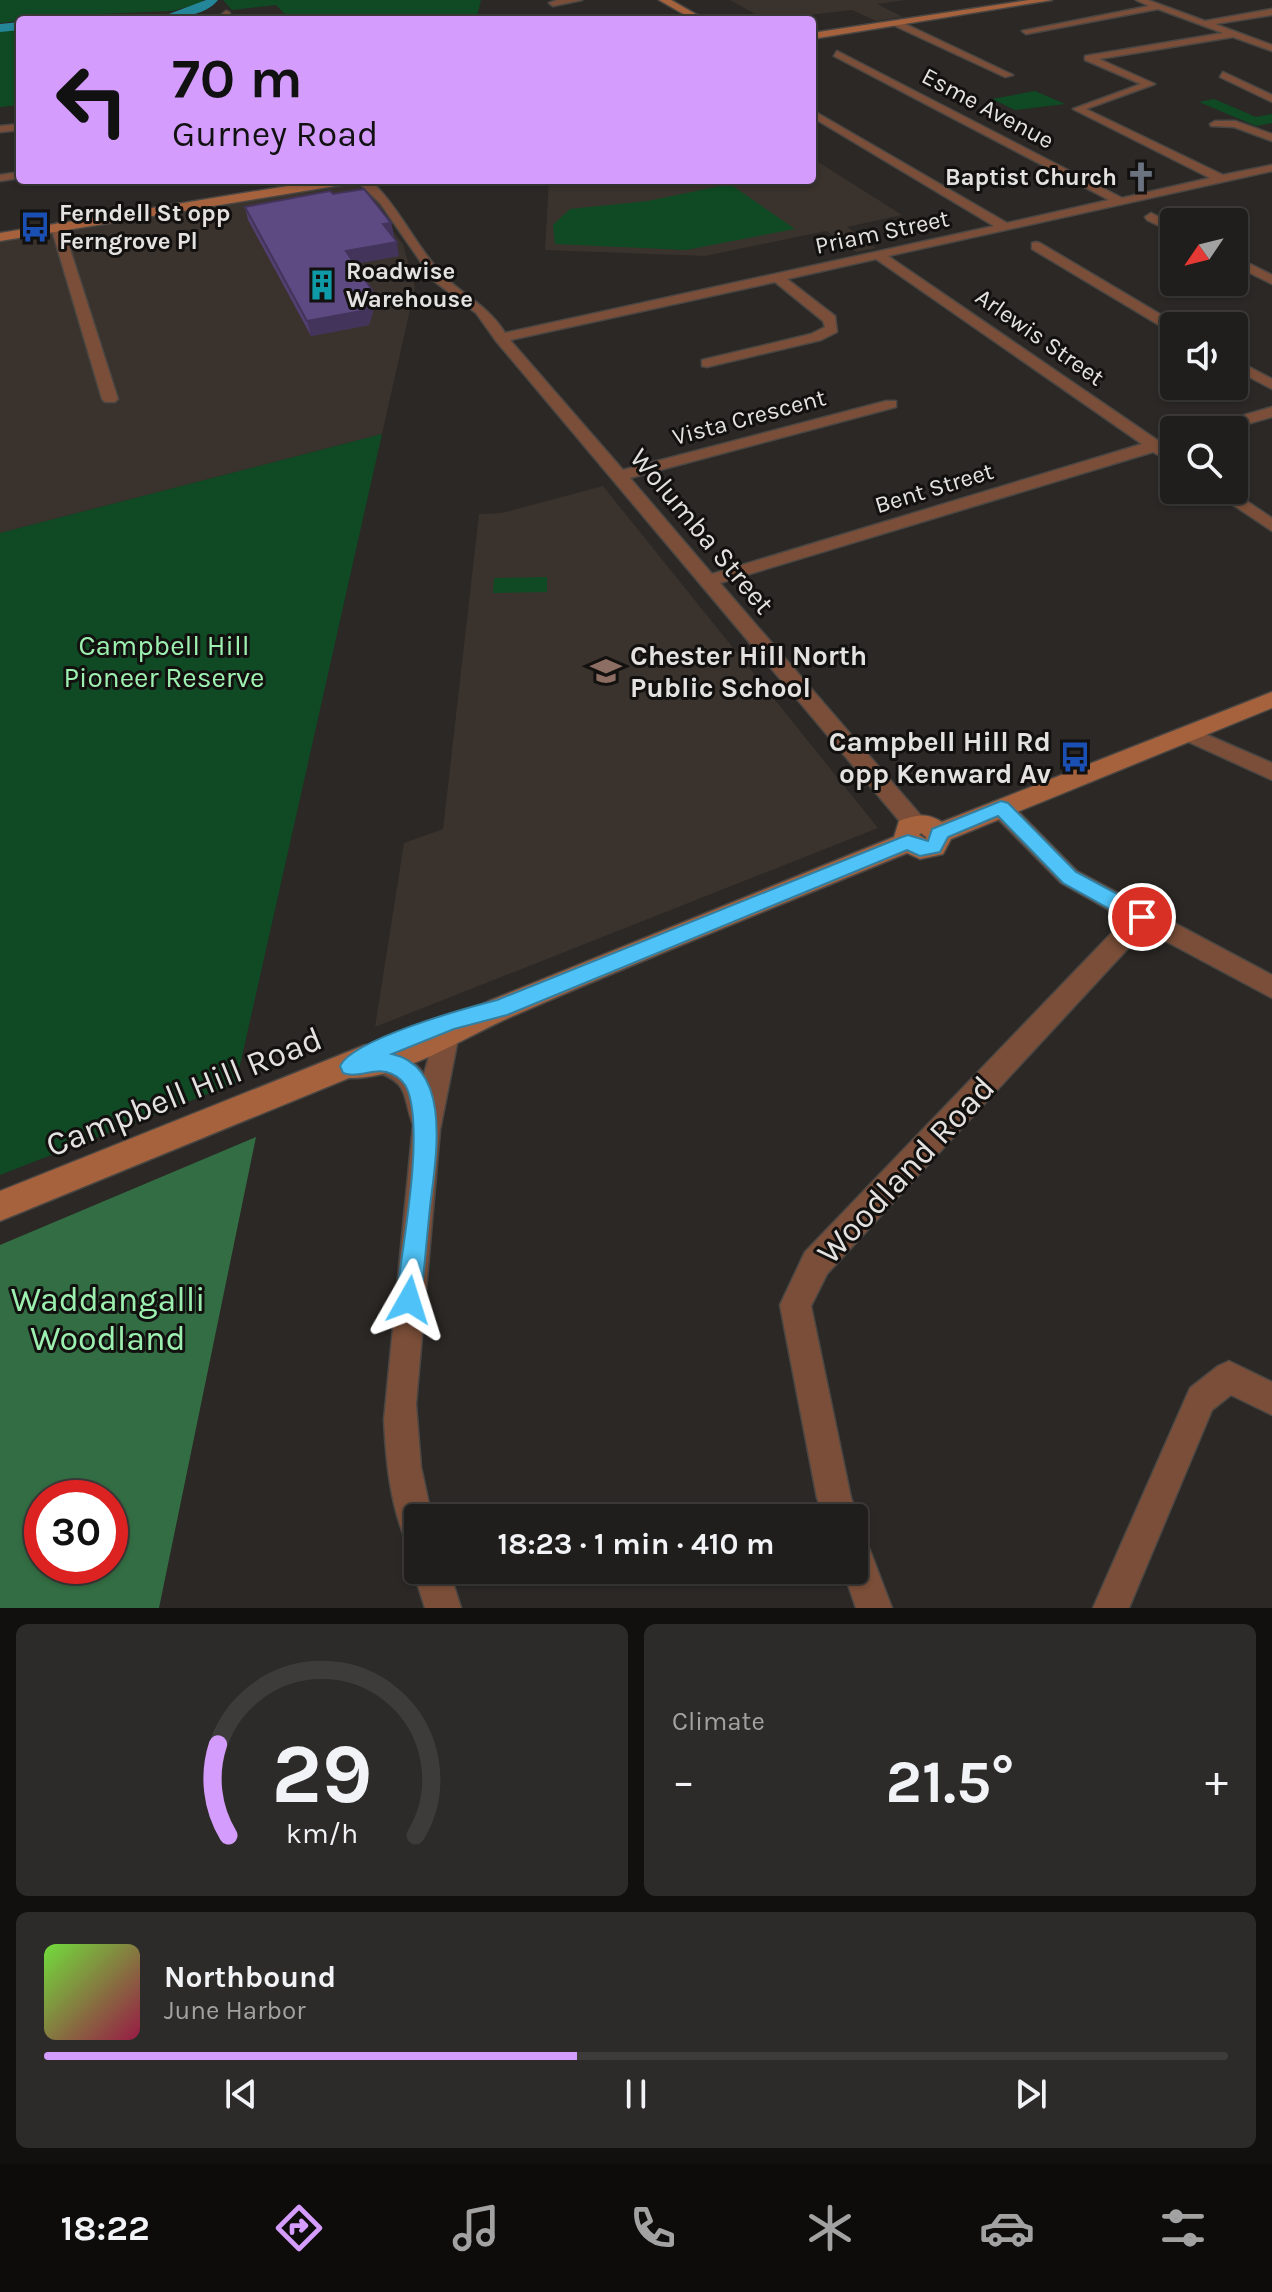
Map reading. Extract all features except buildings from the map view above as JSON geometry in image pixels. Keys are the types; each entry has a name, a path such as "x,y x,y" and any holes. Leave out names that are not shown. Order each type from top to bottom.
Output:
{"street":[{"path":"553,3 578,0"},
{"path":"664,0 694,16"},
{"path":"816,35 1047,0"},
{"path":"1140,0 1272,48"},
{"path":"1026,31 1160,7"},
{"path":"1205,23 1272,12"},
{"path":"896,23 1008,75"},
{"path":"1221,179 1078,109 1081,105 1111,99 1150,84 1088,58 1233,34"},
{"name":"Esme Avenue","path":"837,54 1119,201"},
{"path":"1223,75 1272,99"},
{"path":"816,115 1005,227"},
{"path":"1215,124 1242,125 1272,138"},
{"name":"Priam Street","path":"501,338 1272,168"},
{"path":"0,237 322,184"},
{"name":"Wolumba Street","path":"365,184 416,244 440,280 480,308 501,338 708,581 912,833"},
{"path":"1151,217 1160,222"},
{"path":"57,227 110,399"},
{"path":"1036,246 1160,320"},
{"name":"Arlewis Street","path":"878,255 1160,449"},
{"path":"1248,267 1272,280"},
{"path":"707,363 816,337 832,329 830,319 777,277"},
{"path":"1248,371 1272,385"},
{"name":"Vista Crescent","path":"619,476 891,404"},
{"path":"1248,419 1272,412"},
{"name":"Bent Street","path":"708,581 1160,444"},
{"path":"1240,504 1272,526"},
{"path":"1272,700 1001,808 1069,877 1272,987"},
{"path":"1189,734 1272,772"},
{"name":"Campbell Hill Road","path":"0,1206 316,1080 445,1039 499,1009 912,833 928,849 938,844 938,834 1001,808"},
{"name":"Woodland Road","path":"836,1504 795,1305 816,1263 1142,917"},
{"name":"Campbell Hill Road","path":"366,1064 381,1049 452,1021 499,1009"},
{"path":"410,1504 400,1446 400,1404 426,1130 445,1039"},
{"path":"366,1064 397,1065 411,1075 419,1088 426,1130"},
{"path":"1111,1608 1201,1399 1229,1377 1272,1399"},
{"path":"435,1584 443,1608"},
{"path":"865,1584 874,1608"}],"shaded area":[{"path":"730,0 906,0 877,4 903,17 876,21 852,10 800,16 759,16"},
{"path":"816,161 902,215 847,227 876,248 856,252 826,231 705,256 545,250 549,184 816,184"},
{"path":"323,184 366,184 388,208 376,211 403,244 415,287 382,434 0,533 0,237"},
{"name":"Chester Hill North Public School","path":"603,486 878,828 375,1027 404,843 443,829 479,514 502,513"}],"green space":[{"path":"0,0 203,0 202,3 172,11 16,16 16,21 0,23"},
{"path":"223,0 481,0 477,16 287,16 276,5 232,10"},
{"path":"16,26 16,105 0,107 0,29"},
{"path":"1035,91 1065,104 1015,110 992,99"},
{"path":"1214,99 1256,117 1272,114 1272,123 1256,126 1199,102"},
{"path":"730,184 795,229 686,250 555,244 553,225 570,209 648,201"},
{"name":"Campbell Hill Pioneer Reserve","path":"382,434 236,1083 0,1175 0,533"},
{"path":"547,577 547,592 493,593 494,578"},
{"name":"Waddangalli Woodland","path":"256,1137 159,1608 0,1608 0,1245"}],"waterway":[{"path":"172,16 209,4 212,0"},
{"path":"0,28 16,26"}],"place":[{"name":"Baptist Church","path":"1141,177"},
{"name":"Ferndell St opp Ferngrove Pl","path":"35,227"},
{"name":"Roadwise Warehouse","path":"322,285"},
{"name":"Chester Hill North Public School","path":"606,671"},
{"name":"Campbell Hill Rd opp Kenward Av","path":"1075,757"}],"route":[{"path":"409,1300 426,1130 419,1088 411,1075 397,1065 380,1061 351,1066 381,1049 452,1021 499,1009 908,842 920,849 934,847 938,844 938,834 1001,808 1069,877 1142,917"}]}
